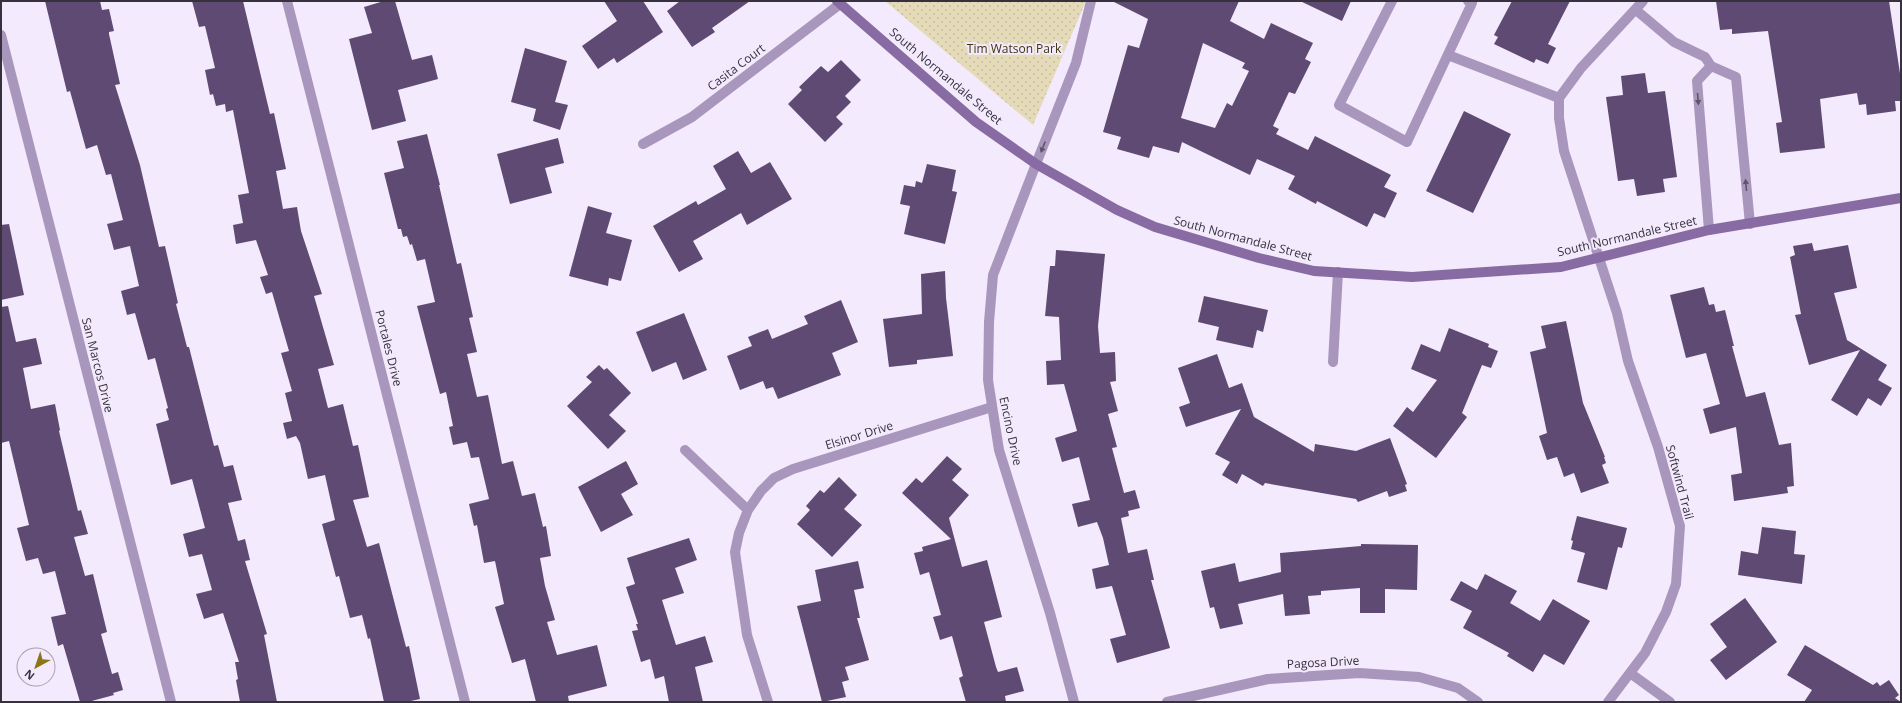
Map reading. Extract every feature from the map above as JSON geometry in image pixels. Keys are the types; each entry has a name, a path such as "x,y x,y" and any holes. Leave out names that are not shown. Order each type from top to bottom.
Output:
{"street":[{"name":"Portales Drive","path":"287,1 465,702"},
{"name":"Encino Drive","path":"1074,702 1050,613 999,450 988,373 989,322 993,275 1076,63 1091,1"},
{"path":"1392,1 1339,105 1406,142 1472,3 1468,1"},
{"path":"1448,55 1559,98 1581,68 1643,1"},
{"name":"Casita Court","path":"643,144 692,117 838,2"},
{"name":"South Normandale Street","path":"838,2 976,122 1036,164 1117,210 1155,227 1259,258 1314,271 1412,277 1561,267 1709,230 1901,198"},
{"path":"1636,10 1674,42 1705,57 1712,66 1736,77 1750,224"},
{"name":"San Marcos Drive","path":"1,35 171,702"},
{"path":"1709,230 1697,81 1712,66"},
{"name":"Softwind Trail","path":"1559,98 1559,118 1564,151 1617,313 1628,361 1658,448 1680,526 1676,584 1666,612 1645,653 1608,702"},
{"path":"1333,362 1338,272"},
{"name":"Elsinor Drive","path":"768,702 747,635 735,552 739,533 748,510 761,491 774,478 793,469 992,408"},
{"path":"685,450 748,510"},
{"name":"Pagosa Drive","path":"1167,702 1268,679 1359,673 1419,677 1458,688 1478,702"},
{"path":"1630,674 1670,702"}],"green space":[{"name":"Tim Watson Park","path":"885,1 1086,1 1033,125"}],"building":[{"path":"45,1 100,1 102,10 109,9 114,31 109,32 109,34 120,84 115,85 140,165 159,247 165,246 178,303 176,304 187,347 189,347 214,446 218,445 224,467 233,465 242,500 228,503 238,541 245,539 250,560 245,561 267,634 264,635 277,702 240,702 236,680 238,679 235,662 239,662 223,613 204,619 196,594 212,590 202,554 189,557 183,534 205,528 192,479 171,485 156,424 169,420 166,409 168,408 155,358 148,360 135,313 127,315 121,291 139,286 130,246 114,250 107,224 123,220 111,174 106,175 97,145 86,149 70,91 67,92"},
{"path":"192,1 243,1 270,114 274,113 286,169 276,171 283,209 297,207 301,231 322,294 314,296 334,365 318,369 328,408 343,404 353,446 358,445 369,497 353,500 367,547 379,543 406,647 409,646 420,699 406,702 384,702 370,638 368,639 362,615 350,618 339,576 336,577 322,524 335,520 325,475 308,479 300,443 296,436 287,439 283,423 292,421 285,393 292,391 281,353 289,351 272,292 266,294 260,277 268,275 256,240 236,244 233,225 243,223 238,195 249,193 233,110 226,112 225,104 216,106 213,94 210,95 205,70 215,68 205,26 199,27"},
{"path":"384,1 395,1 412,60 432,55 438,79 398,90 406,121 372,130 349,39 372,33 364,7"},
{"path":"604,1 643,1 663,32 617,63 614,58 598,69 582,46 617,21"},
{"path":"680,1 750,1 712,28 715,32 692,47 667,11"},
{"path":"1112,1 1239,1 1230,21 1264,39 1271,23 1313,43 1305,59 1311,62 1295,94 1289,92 1273,126 1279,129 1276,134 1308,150 1315,136 1391,175 1384,187 1397,193 1385,218 1374,213 1367,227 1317,201 1316,204 1288,189 1295,176 1257,159 1250,175 1182,142 1179,153 1153,146 1149,158 1117,149 1121,137 1103,132 1128,45 1139,48 1148,19","holes":["1203,43 1245,63 1242,68 1249,71 1232,106 1227,103 1215,128 1181,118"]},
{"path":"1300,1 1351,1 1342,21"},
{"path":"1512,1 1570,1 1548,44 1556,48 1548,64 1536,59 1534,63 1494,44 1498,37 1494,35"},
{"path":"1716,1 1889,1 1901,80 1901,101 1895,101 1896,111 1867,115 1866,104 1859,105 1857,93 1820,99 1825,148 1780,153 1776,123 1782,122 1768,31 1732,34 1732,29 1720,30"},
{"path":"525,48 567,61 555,102 568,105 560,130 533,121 536,109 511,102"},
{"path":"841,60 861,80 845,96 851,102 836,117 843,124 825,142 788,104 802,90 799,87 821,66 828,72"},
{"path":"1645,73 1648,93 1665,91 1677,177 1663,179 1665,192 1637,196 1634,179 1618,181 1606,97 1623,95 1621,76"},
{"path":"1464,111 1511,134 1473,213 1426,191"},
{"path":"427,134 457,264 461,263 473,317 469,318 477,352 467,354 477,397 488,395 502,464 513,461 522,496 535,493 543,527 546,526 551,556 540,558 545,586 555,620 547,622 557,655 597,645 607,686 568,696 569,702 536,702 525,659 512,663 495,607 504,604 495,561 484,563 477,525 474,526 469,504 489,499 479,457 471,458 467,442 453,445 449,427 453,426 446,392 440,394 417,306 435,302 425,259 417,261 412,244 410,245 407,236 403,237 401,229 398,229 384,173 404,168 397,141"},
{"path":"558,138 564,163 545,168 552,193 510,204 497,154"},
{"path":"738,151 751,173 770,162 792,199 747,225 741,213 693,241 703,259 679,272 653,226 696,201 698,205 726,189 713,166"},
{"path":"927,164 956,170 952,191 957,192 945,244 904,234 910,206 900,204 904,185 915,187 916,181 922,183"},
{"path":"588,206 612,213 606,233 632,240 621,281 609,278 608,286 569,276"},
{"path":"9,224 24,295 1,300 1,225"},
{"path":"1812,243 1814,251 1848,245 1857,288 1834,293 1847,340 1887,365 1878,380 1892,388 1881,406 1868,398 1857,416 1831,400 1860,350 1809,365 1795,315 1801,314 1790,257 1795,255 1793,246"},
{"path":"1056,250 1105,254 1098,326 1100,353 1115,352 1116,381 1110,382 1118,411 1108,414 1117,447 1112,448 1124,493 1135,490 1140,508 1128,511 1129,516 1121,518 1128,553 1147,549 1154,580 1151,580 1170,648 1117,663 1110,639 1126,635 1112,586 1096,589 1092,569 1109,565 1103,538 1097,522 1078,527 1072,504 1090,500 1079,457 1062,462 1055,438 1077,431 1064,384 1047,385 1046,361 1061,360 1059,317 1045,316 1050,266 1055,266"},
{"path":"945,271 946,298 953,356 917,360 917,364 889,367 883,319 922,314 921,274"},
{"path":"1704,287 1709,305 1714,304 1716,312 1725,310 1734,346 1732,346 1746,397 1765,392 1779,445 1791,443 1794,486 1787,487 1788,493 1734,501 1731,475 1742,473 1736,427 1710,434 1703,409 1720,404 1706,353 1686,358 1670,295"},
{"path":"1204,296 1268,310 1263,332 1257,330 1253,348 1216,340 1219,327 1198,322"},
{"path":"841,300 858,342 832,353 841,375 778,399 773,387 766,389 763,381 740,390 727,356 752,346 748,337 768,329 772,339 808,324 804,316"},
{"path":"8,306 16,342 36,338 42,364 23,368 31,409 55,404 59,431 78,511 81,510 88,534 74,537 85,576 93,574 107,632 101,634 112,674 118,672 123,690 113,693 114,695 88,702 80,702 63,644 58,646 51,617 66,614 55,571 43,574 38,558 26,561 17,528 29,525 9,441 1,443 1,307"},
{"path":"684,313 707,370 683,380 676,362 652,372 636,332"},
{"path":"1566,321 1583,403 1605,457 1606,463 1602,465 1609,483 1581,493 1574,473 1564,477 1557,457 1547,460 1539,436 1547,433 1530,352 1546,348 1541,326"},
{"path":"1449,328 1489,344 1488,347 1498,351 1491,368 1482,365 1462,413 1467,417 1436,458 1393,426 1407,407 1413,412 1437,380 1411,369 1421,344 1440,352"},
{"path":"1217,354 1229,388 1242,383 1254,417 1314,452 1315,444 1356,451 1390,438 1407,484 1405,485 1407,491 1389,497 1387,491 1358,502 1356,499 1265,483 1263,486 1242,474 1237,484 1222,475 1230,462 1215,454 1241,409 1186,427 1179,407 1190,403 1178,368"},
{"path":"599,365 604,370 607,368 631,393 609,415 626,431 608,449 567,406 592,382 586,377"},
{"path":"947,456 962,469 952,480 969,495 949,518 962,567 987,560 1002,617 984,622 996,667 998,672 1017,667 1024,691 1005,696 1006,702 966,702 959,678 963,676 952,636 940,640 933,617 941,615 929,572 920,575 914,553 923,551 922,547 951,539 902,493 916,478 922,483"},
{"path":"626,461 638,484 621,494 633,515 601,532 578,487"},
{"path":"839,477 857,495 844,509 862,525 832,557 797,524 810,510 806,506 820,490 824,493"},
{"path":"1577,516 1627,528 1622,548 1618,547 1607,590 1577,582 1585,553 1571,549 1573,541 1571,540"},
{"path":"1762,527 1796,531 1794,554 1805,555 1802,584 1738,575 1741,551 1758,554"},
{"path":"689,538 697,560 675,568 684,593 662,600 676,645 705,636 713,662 695,667 703,702 669,702 664,676 655,679 650,659 641,662 632,631 638,630 636,624 638,624 626,587 635,584 627,558"},
{"path":"1361,544 1418,545 1417,590 1385,589 1385,613 1360,613 1360,588 1321,591 1321,595 1308,596 1310,614 1285,616 1283,594 1238,604 1243,624 1220,629 1214,607 1210,608 1201,571 1235,563 1239,582 1281,572 1280,553 1361,546"},
{"path":"858,561 864,588 854,590 860,618 857,618 869,660 845,667 849,680 842,682 846,697 822,702 797,606 821,601 815,570"},
{"path":"1485,574 1517,591 1510,603 1540,621 1553,599 1590,621 1564,665 1544,654 1533,672 1507,656 1509,653 1463,628 1472,611 1450,600 1461,581 1477,590"},
{"path":"1745,598 1777,642 1726,680 1710,660 1727,647 1710,624"},
{"path":"1805,645 1873,685 1877,682 1880,686 1889,680 1899,695 1895,698 1901,702 1804,702 1812,690 1787,675"}]}
